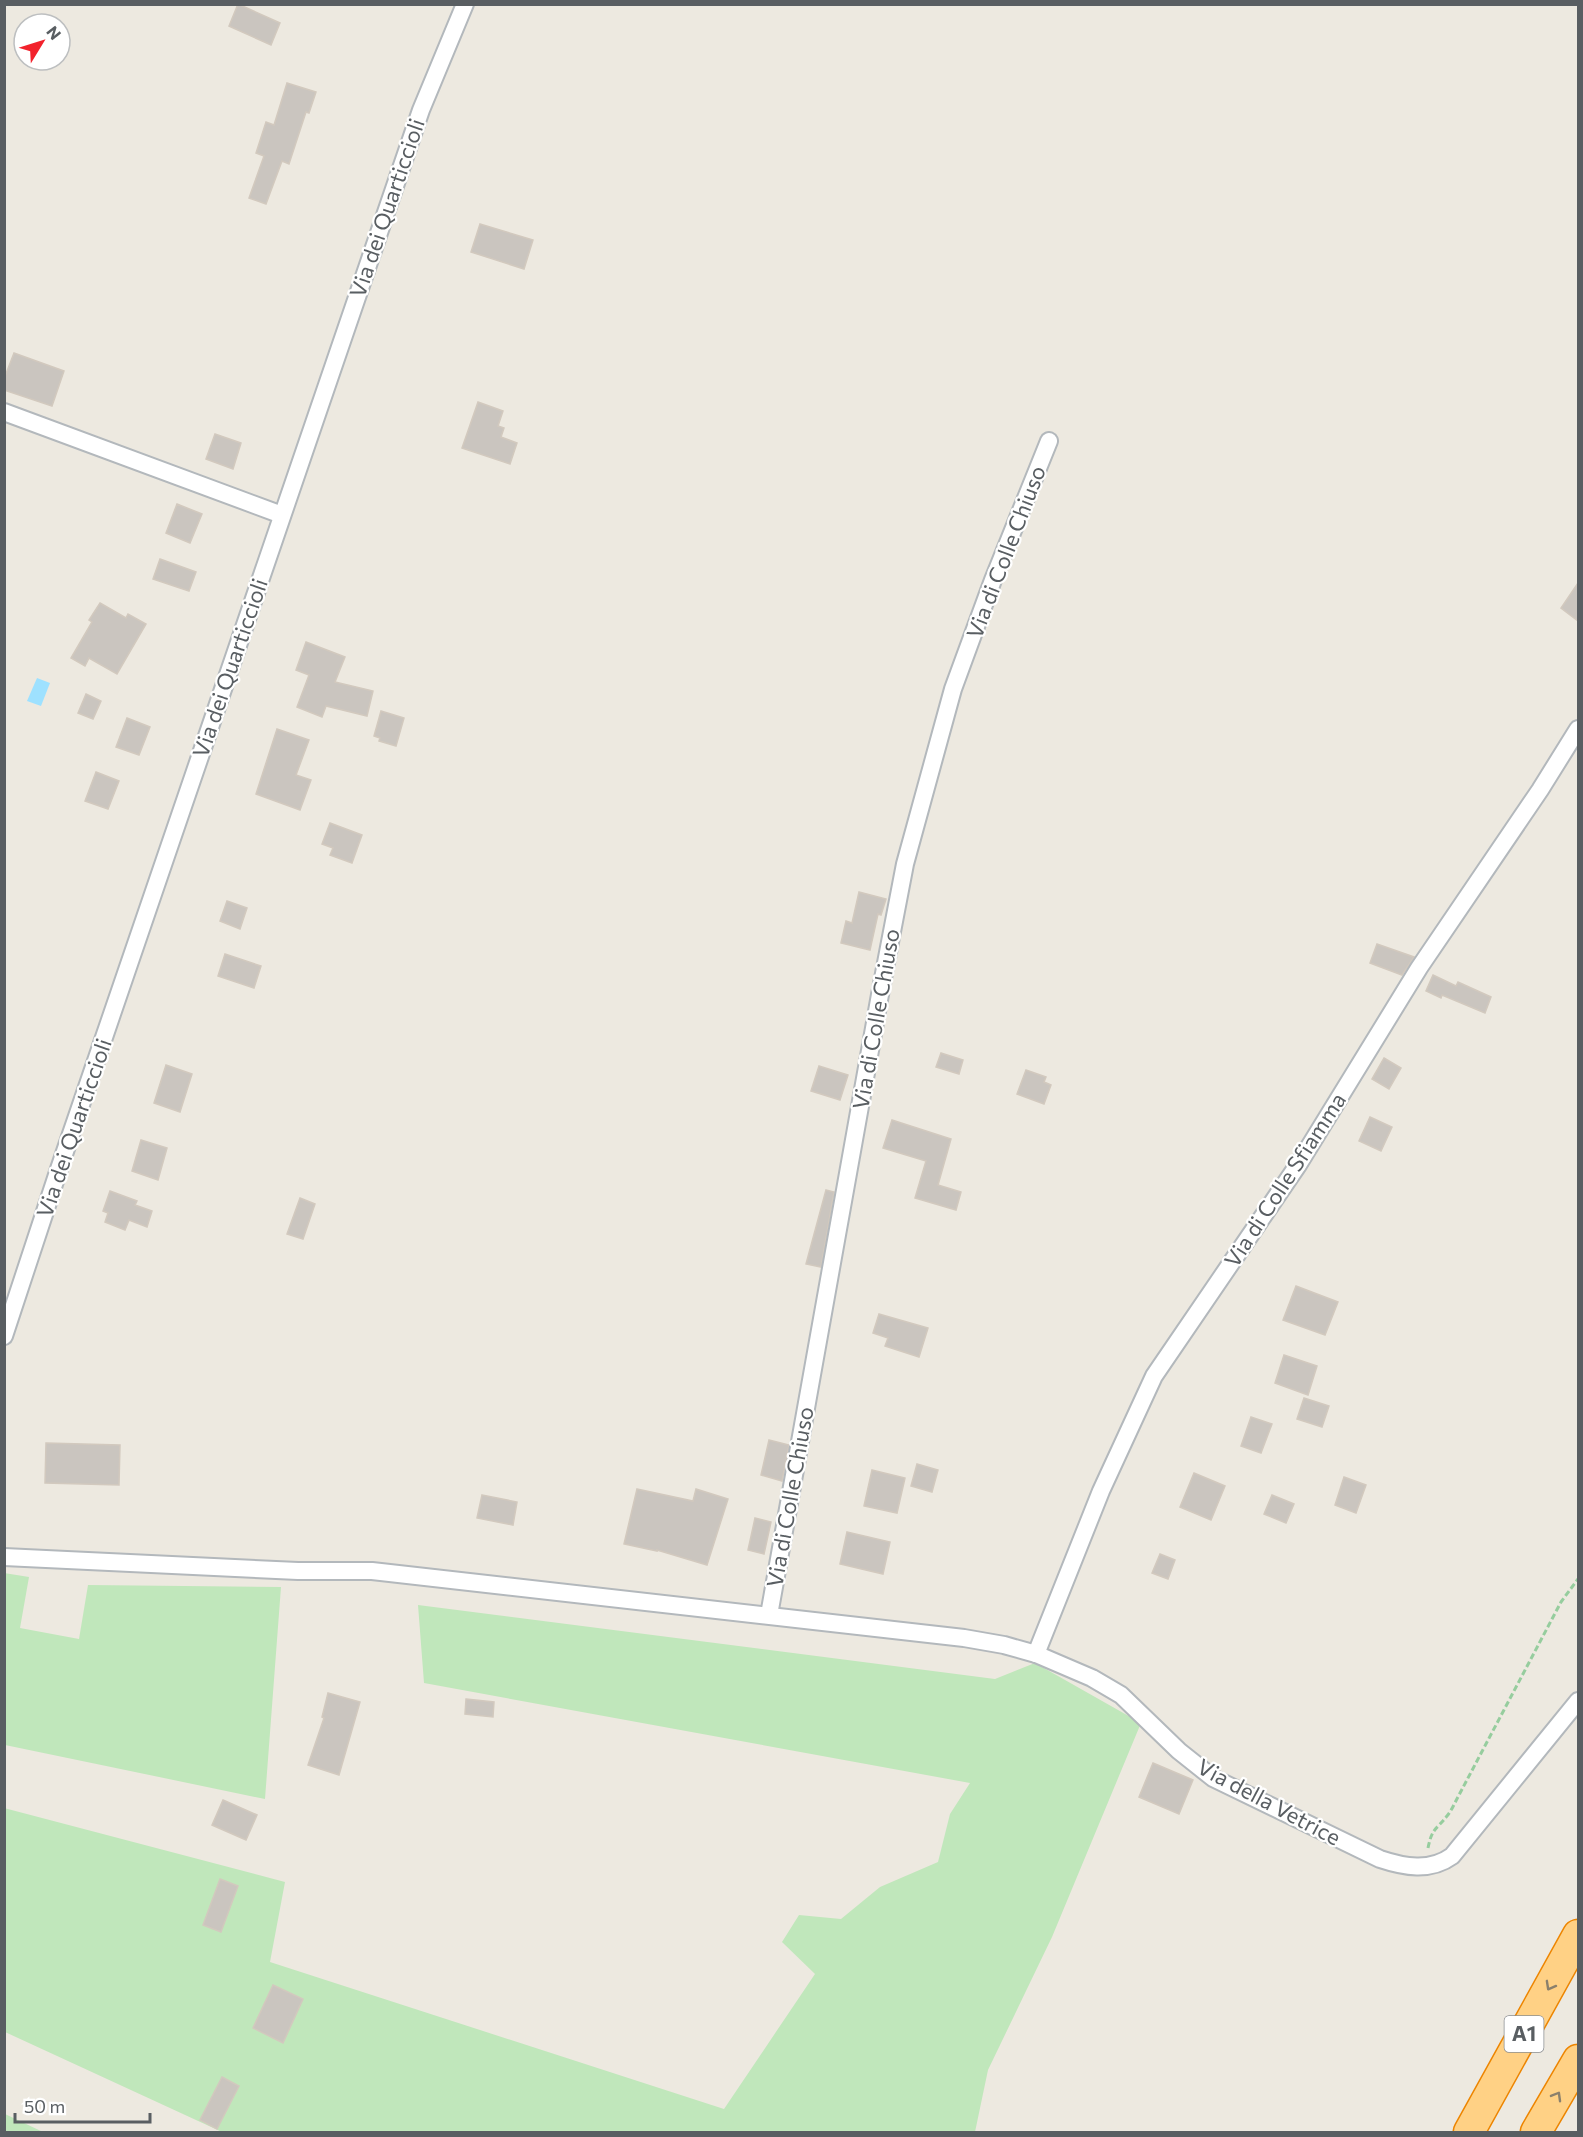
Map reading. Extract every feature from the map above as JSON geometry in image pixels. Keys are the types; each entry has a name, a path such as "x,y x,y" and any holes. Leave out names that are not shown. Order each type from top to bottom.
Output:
{"highway":[{"name":"A1","path":"1469,2133 1578,1935"},
{"path":"1536,2133 1578,2060"}],"street":[{"name":"Via dei Quarticcioli","path":"4,1336 421,110 465,4"},
{"path":"4,412 282,515"},
{"name":"Via di Colle Chiuso","path":"769,1615 905,864 953,689 993,580 1049,441"},
{"name":"Via di Colle Sfiamma","path":"1036,1654 1101,1491 1154,1377 1298,1165 1419,968 1540,790 1578,729"},
{"name":"Via della Vetrice","path":"4,1557 286,1571 372,1571 769,1615 964,1638 1004,1645 1036,1654 1092,1678 1121,1695 1179,1751 1213,1778 1380,1859 1400,1866 1424,1867"},
{"path":"1424,1867 1443,1862 1452,1856 1578,1701"}],"path":[{"path":"1424,1867 1430,1836 1436,1826 1446,1817 1459,1795 1561,1602 1578,1579"}],"green space":[{"path":"4,1573 29,1577 20,1628 79,1639 88,1585 281,1587 265,1799 5,1745"},
{"path":"418,1605 995,1679 1035,1663 1141,1723 1052,1937 988,2070 975,2132 222,2132 5,2032 4,1808 285,1882 270,1962 724,2109 815,1974 782,1942 799,1915 841,1919 880,1887 938,1862 950,1814 970,1783 424,1683","holes":["220,1879 237,1886 221,1932 203,1925","273,1985 303,1999 283,2042 253,2028","222,2077 239,2086 217,2129 200,2120"]},
{"path":"5,2114 43,2132 5,2132"}],"water":[{"path":"37,678 50,683 41,706 27,701"}],"building":[{"path":"238,4 280,23 271,45 229,26"},
{"path":"287,83 316,92 309,113 306,112 289,164 282,161 266,204 249,198 264,156 256,153 266,122 274,125"},
{"path":"480,224 533,240 524,269 471,252"},
{"path":"14,353 64,371 52,406 4,390 4,379"},
{"path":"478,402 503,411 498,426 504,428 501,437 517,443 510,464 462,448"},
{"path":"215,434 241,443 233,469 206,459"},
{"path":"177,504 202,514 190,543 166,533"},
{"path":"160,559 196,572 189,591 153,579"},
{"path":"1578,583 1578,621 1561,608"},
{"path":"100,603 126,618 128,614 146,624 117,674 89,658 85,666 71,658 92,622 89,620"},
{"path":"306,642 345,657 335,682 373,691 367,716 326,706 322,717 297,707 309,675 296,670"},
{"path":"86,694 101,701 93,719 78,713"},
{"path":"381,711 404,718 396,746 379,741 380,738 374,736"},
{"path":"127,718 150,727 139,755 116,747"},
{"path":"277,729 309,740 296,775 311,780 300,810 256,794"},
{"path":"96,772 119,781 108,809 85,801"},
{"path":"330,823 362,835 352,863 330,855 333,848 322,844"},
{"path":"859,892 886,899 881,915 878,914 870,950 841,943 846,921 852,923"},
{"path":"227,901 247,908 240,929 220,921"},
{"path":"1377,944 1414,957 1402,975 1370,963"},
{"path":"225,954 261,966 254,988 218,976"},
{"path":"1433,975 1456,986 1458,982 1491,997 1485,1013 1442,995 1441,998 1426,991"},
{"path":"941,1053 963,1060 959,1074 936,1067"},
{"path":"1384,1058 1401,1068 1389,1089 1372,1079"},
{"path":"166,1065 192,1074 180,1112 154,1103"},
{"path":"819,1066 848,1075 840,1100 811,1091"},
{"path":"1026,1070 1046,1077 1044,1082 1051,1085 1044,1104 1017,1094"},
{"path":"1370,1117 1392,1127 1381,1151 1359,1141"},
{"path":"892,1120 951,1139 938,1185 961,1192 956,1210 915,1198 926,1161 883,1148"},
{"path":"141,1140 167,1148 158,1180 132,1171"},
{"path":"826,1190 834,1192 821,1267 806,1264"},
{"path":"110,1191 137,1201 135,1205 152,1211 147,1227 129,1220 125,1230 105,1222 108,1213 103,1211"},
{"path":"300,1198 315,1204 303,1239 287,1234"},
{"path":"1296,1286 1338,1302 1325,1335 1283,1320"},
{"path":"879,1314 928,1328 919,1357 885,1346 888,1338 873,1333"},
{"path":"1284,1355 1317,1366 1308,1395 1275,1383"},
{"path":"1304,1398 1329,1406 1322,1427 1297,1419"},
{"path":"1251,1417 1272,1424 1261,1453 1241,1446"},
{"path":"769,1440 789,1445 782,1481 761,1475"},
{"path":"46,1443 120,1445 119,1485 45,1483"},
{"path":"917,1464 938,1470 932,1492 911,1486"},
{"path":"872,1470 905,1478 897,1513 864,1506"},
{"path":"1194,1473 1225,1486 1211,1520 1180,1507"},
{"path":"1344,1477 1366,1485 1356,1513 1335,1505"},
{"path":"637,1489 693,1501 696,1489 728,1499 707,1565 657,1550 624,1544"},
{"path":"482,1495 517,1502 513,1525 477,1518"},
{"path":"1272,1495 1294,1504 1286,1523 1264,1514"},
{"path":"755,1518 771,1522 764,1554 748,1550"},
{"path":"847,1532 890,1542 883,1574 840,1564"},
{"path":"1160,1554 1175,1560 1168,1579 1152,1573"},
{"path":"328,1693 360,1702 339,1775 308,1765 324,1718 322,1717"},
{"path":"466,1699 494,1702 493,1717 465,1714"},
{"path":"1153,1763 1193,1780 1179,1814 1139,1797"},
{"path":"223,1800 257,1815 246,1840 212,1825"},
{"path":"220,1879 238,1886 221,1932 203,1925"},
{"path":"273,1985 303,1999 283,2043 253,2028"},
{"path":"222,2077 239,2086 217,2129 200,2120"}]}
